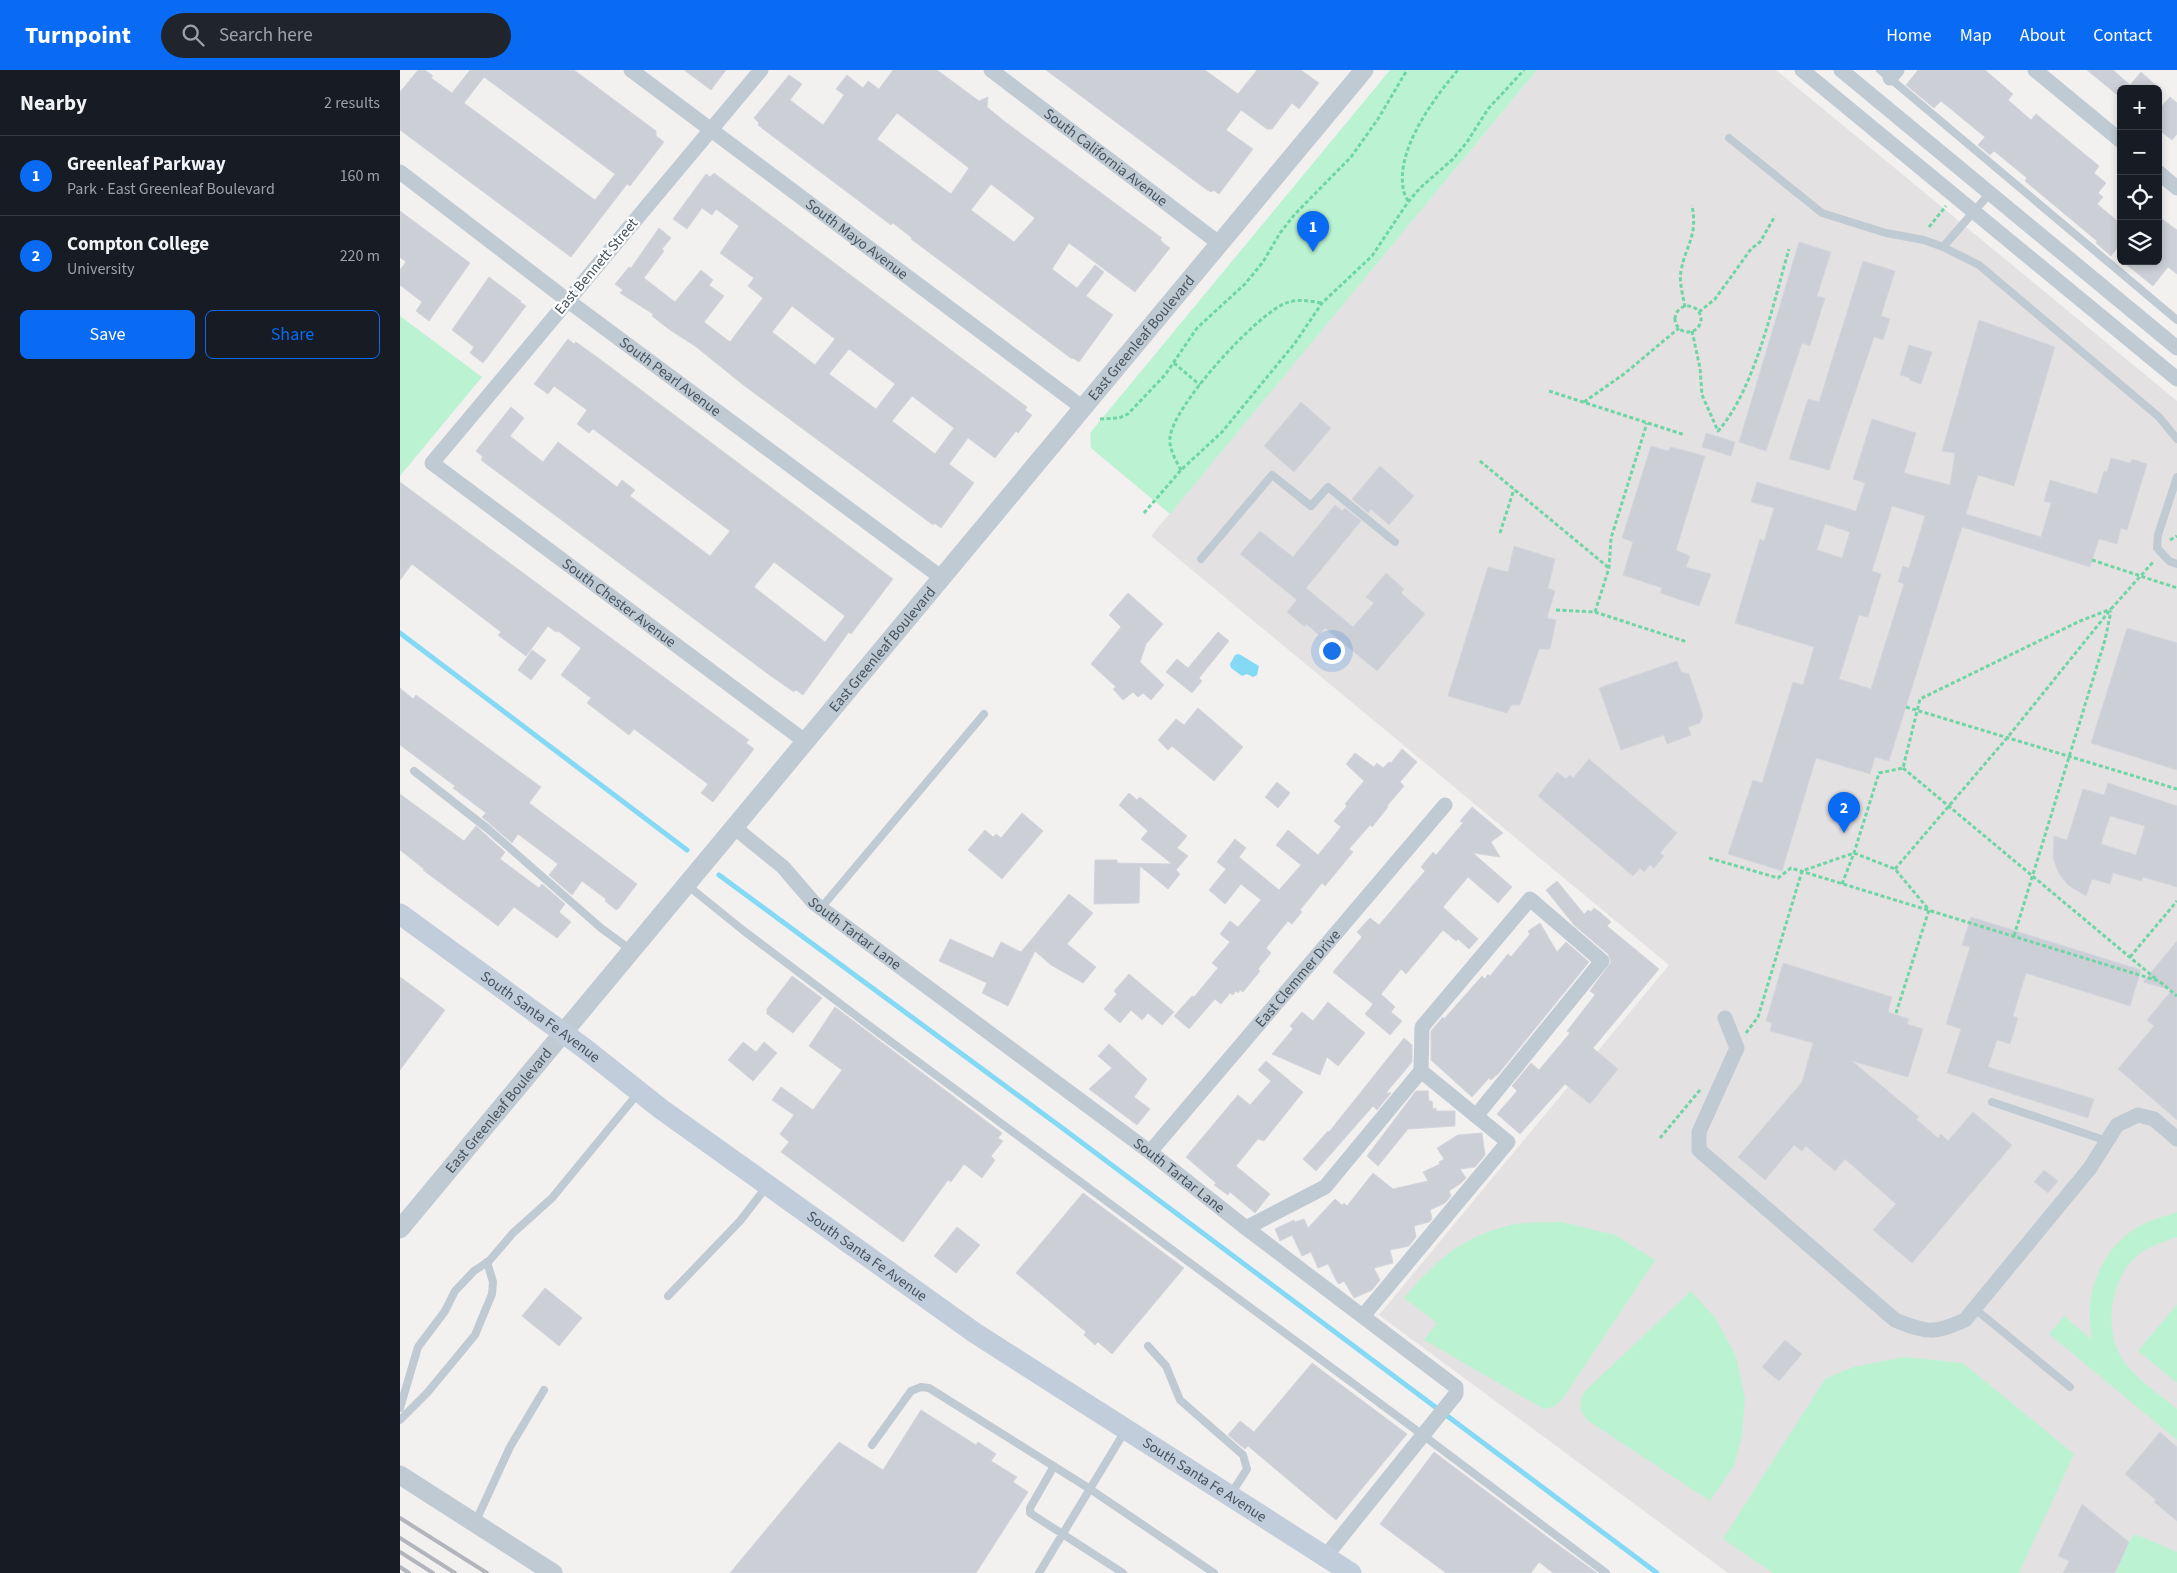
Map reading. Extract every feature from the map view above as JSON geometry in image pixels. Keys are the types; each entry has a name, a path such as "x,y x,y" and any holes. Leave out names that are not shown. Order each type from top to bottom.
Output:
{"main road":[{"name":"South Santa Fe Avenue","path":"400,914 564,1033 639,1092 767,1186 976,1333 1351,1573"}],"street":[{"name":"South Mayo Avenue","path":"632,70 1083,408"},
{"name":"East Bennett Street","path":"432,463 761,70"},
{"name":"South California Avenue","path":"991,70 1220,244"},
{"path":"1802,70 2177,379"},
{"path":"1841,70 2177,348"},
{"path":"2035,70 2117,138"},
{"name":"East Greenleaf Boulevard","path":"400,1229 1220,244 1361,71"},
{"name":"South Pearl Avenue","path":"400,172 567,300 942,578"},
{"path":"2162,175 2177,188"},
{"name":"South Chester Avenue","path":"432,463 806,742"},
{"name":"East Clemmer Drive","path":"1150,1152 1445,805"},
{"name":"South Tartar Lane","path":"735,828 783,867 814,903 1150,1152 1246,1228 1456,1387 1456,1394 1427,1432 1325,1557"},
{"path":"1246,1228 1325,1187 1420,1071 1422,1027 1530,899 1602,961 1476,1116"},
{"path":"1725,1018 1736,1046 1728,1072 1699,1132 1700,1150 1895,1320 1919,1330 1940,1331 1964,1320 2090,1168 2117,1126 2138,1115 2154,1120 2177,1138"},
{"path":"1364,1316 1508,1142 1420,1071"},
{"path":"400,1475 553,1573"}],"lane":[{"path":"1889,73 2177,320"},
{"path":"1728,138 1816,210 1886,233 1914,237 1943,247 1979,265 2159,417 2177,439"},
{"path":"1943,247 1990,193"},
{"path":"1201,558 1272,475 1311,506 1328,487 1395,542"},
{"path":"2177,477 2158,535 2157,548 2169,561 2177,564"},
{"path":"821,908 984,714"},
{"path":"414,771 488,829 596,924 631,950"},
{"path":"687,885 744,931 879,1033 1427,1432 1606,1573"},
{"path":"400,1408 418,1347 445,1311 455,1291 474,1271 487,1262 513,1233 552,1198 639,1092"},
{"path":"1992,1102 2107,1141"},
{"path":"668,1296 740,1221 767,1186"},
{"path":"400,1420 427,1392 475,1335 492,1294 493,1282 487,1262"},
{"path":"1974,1308 2070,1387"},
{"path":"1148,1346 1166,1366 1180,1400 1243,1454 1247,1468 1230,1496"},
{"path":"872,1445 911,1390 921,1386 929,1388 1090,1489 1214,1573"},
{"path":"476,1523 510,1447 544,1390"},
{"path":"1039,1573 1126,1430"},
{"path":"1054,1466 1030,1508 1030,1513 1123,1573"}],"path":[{"path":"1100,418 1119,418 1128,414 1174,363 1197,328 1245,284 1263,262 1280,233 1295,214 1351,156 1378,119 1407,70"},
{"path":"1144,512 1181,470 1222,432 1295,344 1322,303 1372,256 1408,202 1420,188 1453,159 1467,142 1488,109 1524,70"},
{"path":"1408,202 1403,186 1405,155 1423,118 1455,71"},
{"path":"1685,307 1681,272 1693,235 1694,217 1692,205"},
{"path":"1929,227 1946,206"},
{"path":"1699,312 1715,299 1751,249 1760,242 1775,216"},
{"path":"1692,331 1700,368 1702,395 1718,431 1730,418 1746,384 1765,330 1789,250"},
{"path":"1181,470 1174,457 1170,439 1176,418 1200,385 1259,319 1284,303 1302,300 1322,303"},
{"path":"1692,307 1699,312 1700,324 1692,331 1685,332 1678,328 1676,316 1680,308 1692,307"},
{"path":"1583,402 1624,374 1678,328"},
{"path":"1174,363 1200,385"},
{"path":"1549,391 1685,435"},
{"path":"1594,612 1609,568 1611,538 1647,423"},
{"path":"1480,461 1609,568"},
{"path":"1500,533 1514,489"},
{"path":"2170,540 2177,536"},
{"path":"1896,869 2007,738 2111,609 2162,553"},
{"path":"2092,560 2177,588"},
{"path":"1903,768 1920,699 2080,621 2111,609"},
{"path":"2014,936 2067,756 2104,640 2111,609"},
{"path":"1556,610 1594,612 1687,642"},
{"path":"1906,708 2177,789"},
{"path":"1903,768 2177,996"},
{"path":"1842,884 1854,853 1879,773 1903,768"},
{"path":"1802,871 1854,853 1896,869 1929,910"},
{"path":"1709,858 1778,878 1791,868 1802,871 2159,981"},
{"path":"1736,1046 1758,1017 1802,871"},
{"path":"2130,957 2177,900"},
{"path":"1896,1013 1929,910"},
{"path":"1660,1138 1704,1084"}],"shaded area":[{"path":"1537,70 1776,70 2177,401 2177,1573 1728,1573 1379,1315 1669,965 1151,536"}],"green space":[{"path":"1390,70 1537,70 1170,514 1091,448 1090,433"},
{"path":"400,316 482,377 400,476"},
{"path":"2177,1212 2177,1237 2145,1250 2127,1267 2115,1293 2112,1323 2118,1351 2125,1363 2143,1382 2177,1409 2177,1440 2049,1334 2064,1316 2091,1339 2090,1312 2092,1295 2095,1281 2107,1257 2125,1236 2136,1228"},
{"path":"1561,1222 1615,1235 1655,1260 1561,1401 1553,1407 1544,1409 1424,1340 1437,1323 1404,1298 1438,1262 1461,1245 1475,1238 1513,1224"},
{"path":"1691,1291 1716,1319 1736,1356 1745,1398 1742,1435 1734,1466 1710,1501 1587,1420 1582,1413 1581,1407 1584,1392"},
{"path":"2177,1304 2177,1383 2138,1351"},
{"path":"1904,1357 1963,1363 2074,1454 2019,1573 1773,1573 1723,1539 1825,1379 1853,1367"},
{"path":"2135,1534 2177,1552 2177,1573 2115,1573 2129,1542"}],"water":[{"path":"1239,654 1259,666 1257,675 1253,677 1247,674 1242,676 1231,668 1230,664 1235,655"}],"building":[{"path":"418,70 425,70 433,76 431,78 452,93 470,70 574,70 656,131 656,136 664,142 630,186 627,184 571,257 400,130 400,92","holes":["484,77 615,174 595,200 464,103"]},
{"path":"684,70 726,70 711,90"},
{"path":"893,70 937,70 979,101 988,97 987,107 1162,238 1160,239 1163,243 1170,248 1135,292 1069,243 1052,269 1077,288 1095,265 1104,272 1086,296 1113,315 1079,362 1072,359 911,239 893,223 891,225 771,135 758,125 759,123 754,118 789,75 802,84 790,100 823,125 844,95 836,89 847,75 863,88 868,81 879,89","holes":["897,113 969,168 951,194 877,139","991,184 1035,218 1014,242 971,210"]},
{"path":"1046,70 1205,70 1238,94 1257,70 1301,70 1319,83 1299,109 1292,103 1272,129 1267,129 1241,110 1226,130 1253,149 1219,194 1213,190 1212,192 1207,190"},
{"path":"1918,70 1985,70 2013,94 2008,100 2031,120 2036,114 2099,166 2094,173 2106,183 2098,193 2103,197 2097,204 2117,221 2117,248 2111,256 2096,243 2097,241 2025,181 2027,178 1994,151 1990,155 1978,145 1985,137 1941,101 1934,108 1906,85"},
{"path":"2087,70 2113,70 2130,85 2117,85 2117,95"},
{"path":"2141,72 2156,85 2130,85"},
{"path":"2170,97 2177,103 2177,134 2172,140 2162,132 2162,106"},
{"path":"714,173 1027,407 1025,410 1032,415 1018,433 1016,431 995,458 968,438 949,464 974,483 941,528 934,523 933,525 742,384 695,346 652,316 653,314 620,293 623,290 615,284 629,267 631,268 659,228 671,238 644,278 675,302 701,270 713,280 709,285 724,296 704,322 730,342 763,298 748,286 754,278 720,253 739,226 716,209 712,215 702,208 687,229 673,219 706,174 710,177","holes":["792,306 835,339 815,365 772,332","849,349 895,384 876,409 829,374","912,396 954,428 935,454 892,421"]},
{"path":"400,211 470,263 429,321 416,311 422,302 400,285 400,270 406,262 400,257"},
{"path":"2162,219 2177,230 2177,274 2168,267 2153,286 2127,265 2162,265"},
{"path":"1799,242 1831,252 1817,296 1825,298 1810,346 1802,343 1766,451 1739,442"},
{"path":"1863,261 1895,271 1881,316 1890,319 1883,340 1874,337 1829,470 1789,459 1808,399 1819,402"},
{"path":"489,277 526,306 483,363 470,353 474,347 452,330"},
{"path":"1979,320 2055,347 2014,486 1978,475 1966,514 2041,537 2051,503 2044,501 2050,480 2097,494 2104,471 2107,472 2111,458 2130,463 2132,459 2147,464 2127,530 2121,528 2117,544 2099,539 2090,567 1962,527 1889,761 1875,757 1870,774 1816,758 1782,871 1728,854 1753,780 1762,783 1793,682 1803,685 1814,647 1735,623 1760,539 1764,541 1774,508 1751,502 1757,482 1856,511 1865,483 1853,479 1872,419 1916,433 1904,473 1950,485 1955,453 1942,451","holes":["1892,506 1925,516 1909,568 1903,566 1898,582 1904,584 1871,689 1839,679 1859,615 1868,617 1881,574 1872,571","1825,524 1850,532 1842,558 1817,550"]},
{"path":"568,339 574,344 576,342 893,579 851,634 849,632 803,695 796,690 794,692 768,674 481,460 483,457 476,451 511,407 524,418 510,436 543,462 558,442 617,487 622,480 635,490 630,496 710,556 730,531 593,429 589,433 577,424 587,410 554,386 548,394 534,384","holes":["774,562 845,616 825,642 754,587"]},
{"path":"1909,345 1932,352 1921,384 1900,375"},
{"path":"1301,402 1331,428 1294,472 1264,446"},
{"path":"1706,433 1735,442 1731,456 1702,447"},
{"path":"1651,446 1668,451 1671,447 1705,456 1676,550 1690,556 1686,567 1711,574 1699,606 1660,593 1662,588 1623,575 1633,542 1622,538"},
{"path":"1380,466 1414,496 1389,525 1371,509 1368,513 1352,499"},
{"path":"400,482 749,740 746,743 754,749 713,802 701,793 708,784 634,729 629,735 587,703 591,698 561,675 581,648 558,631 556,632 548,626 526,656 498,635 501,632 412,564 400,580"},
{"path":"1335,505 1342,511 1345,508 1361,521 1306,588 1353,627 1374,603 1366,597 1386,573 1404,589 1401,593 1425,614 1377,671 1325,628 1319,635 1306,624 1305,627 1287,612 1297,600 1240,554 1260,531 1293,557"},
{"path":"1514,546 1555,559 1548,588 1555,591 1547,618 1556,620 1550,649 1539,649 1520,705 1511,705 1507,713 1448,696 1488,567 1508,572"},
{"path":"1128,593 1163,624 1146,644 1140,662 1164,685 1151,700 1143,693 1138,697 1133,692 1123,700 1113,689 1116,687 1091,664 1121,627 1109,615"},
{"path":"2127,628 2177,643 2177,770 2091,743"},
{"path":"1218,632 1229,641 1199,678 1202,681 1192,693 1166,672 1177,659 1188,668"},
{"path":"532,650 546,660 531,680 518,670"},
{"path":"1677,661 1681,672 1689,674 1703,715 1700,723 1688,727 1691,735 1667,744 1664,735 1621,750 1599,688"},
{"path":"400,688 413,699 416,695 541,787 529,803 637,884 619,908 616,910 605,901 606,899 582,881 572,895 549,875 558,864 518,834 512,843 482,817 486,813 453,788 455,786 400,745"},
{"path":"1198,708 1243,747 1214,781 1172,746 1168,750 1158,740 1176,719 1184,725"},
{"path":"1402,749 1417,762 1400,782 1404,786 1372,827 1370,825 1349,849 1353,852 1325,886 1322,883 1300,910 1302,912 1292,924 1288,921 1266,948 1271,953 1258,969 1260,971 1243,992 1240,990 1238,993 1236,991 1233,995 1230,993 1221,1004 1215,999 1189,1029 1174,1016 1192,996 1194,997 1218,968 1212,963 1230,942 1220,934 1230,921 1238,927 1261,900 1241,884 1225,904 1209,890 1226,869 1217,862 1235,839 1246,848 1239,857 1279,890 1301,865 1276,845 1288,830 1318,855 1341,827 1334,821 1364,781 1346,764 1355,753 1374,767 1377,763 1383,768 1389,762 1391,763"},
{"path":"1589,759 1677,833 1660,853 1664,856 1654,868 1650,865 1644,872 1640,868 1633,876 1538,796 1557,772 1566,779 1570,775 1573,778"},
{"path":"1277,782 1290,793 1278,808 1265,797"},
{"path":"2108,783 2177,806 2177,887 2143,877 2142,881 2113,873 2110,884 2092,879 2086,896 2068,885 2059,874 2053,858 2054,836 2067,840 2083,789 2104,795","holes":["2110,816 2145,826 2136,855 2101,844"]},
{"path":"1129,793 1137,800 1140,797 1187,836 1177,848 1188,856 1176,870 1180,874 1168,889 1140,866 1139,903 1094,904 1095,860 1117,860 1117,863 1172,864 1141,839 1148,831 1119,805"},
{"path":"400,794 464,841 476,826 505,852 500,859 539,888 542,884 565,904 559,912 571,922 557,938 514,907 498,926 423,870 400,850"},
{"path":"1472,807 1503,833 1491,842 1500,857 1473,853 1512,887 1498,903 1468,877 1443,907 1478,939 1469,949 1458,939 1456,941 1443,930 1406,974 1401,969 1381,994 1395,1007 1391,1012 1402,1021 1390,1035 1365,1014 1373,1004 1333,972 1362,937 1357,932 1370,918 1379,925 1425,871 1421,867 1433,852 1436,855 1463,823 1460,821"},
{"path":"1022,813 1043,831 1002,879 968,850 985,830 993,837 996,834 1001,838"},
{"path":"1557,881 1584,914 1588,910 1591,912 1594,908 1601,913 1611,922 1607,926 1659,969 1593,1048 1618,1069 1590,1104 1565,1084 1520,1134 1497,1114 1517,1091 1512,1086 1531,1063 1539,1070 1570,1033 1567,1031 1595,995 1590,991 1611,962 1608,954 1574,925 1546,890"},
{"path":"1069,894 1093,913 1067,944 1096,967 1083,983 1051,965 1035,951 1008,1006 982,993 987,983 939,961 950,939 993,958 1001,942 1021,952"},
{"path":"1971,917 2141,970 2130,1006 2026,973 2013,1016 2018,1018 2010,1044 1997,1040 1988,1067 2094,1099 2088,1118 1947,1073 1961,1029 1946,1024 1970,947 1962,945"},
{"path":"1540,923 1557,952 1566,942 1589,962 1499,1073 1491,1080 1489,1078 1472,1097 1431,1060 1431,1031 1482,976 1485,979 1488,974 1490,976 1508,954 1511,957 1530,934 1528,931"},
{"path":"2177,941 2177,1120 2118,1069 2154,1026 2147,1020 2172,990 2143,982"},
{"path":"1783,963 1892,997 1888,1012 1909,1019 1907,1024 1923,1029 1908,1077 1852,1061 1919,1117 1916,1119 1938,1138 1941,1134 1948,1141 1973,1112 2012,1145 1912,1263 1873,1230 1896,1204 1845,1159 1835,1171 1806,1146 1802,1151 1794,1145 1765,1180 1738,1157 1802,1082 1813,1043 1770,1031 1772,1023 1766,1021"},
{"path":"1129,974 1174,1012 1162,1025 1148,1013 1142,1020 1131,1010 1120,1023 1104,1009 1117,994 1114,991"},
{"path":"792,976 822,998 793,1033 767,1014 767,1009"},
{"path":"400,977 445,1010 400,1070"},
{"path":"1328,1002 1365,1033 1338,1066 1327,1057 1320,1075 1272,1054 1293,1029 1290,1026 1302,1012 1313,1021"},
{"path":"835,1007 1002,1133 998,1138 1003,1141 991,1156 995,1160 982,1178 964,1164 951,1182 948,1180 903,1242 781,1152 789,1142 780,1134 794,1115 772,1100 781,1087 813,1110 842,1070 809,1046"},
{"path":"1404,1038 1412,1045 1412,1062 1386,1093 1391,1093 1377,1110 1373,1106 1316,1171 1303,1159 1329,1132"},
{"path":"743,1042 756,1052 764,1042 777,1053 753,1081 728,1060"},
{"path":"1109,1044 1147,1079 1134,1097 1150,1109 1137,1125 1089,1089 1112,1068 1098,1056"},
{"path":"1266,1061 1303,1092 1264,1141 1258,1139 1236,1166 1270,1194 1255,1213 1230,1192 1228,1195 1214,1185 1216,1183 1186,1157 1238,1095 1250,1105 1271,1081 1258,1070"},
{"path":"1416,1091 1428,1091 1429,1101 1432,1101 1433,1109 1436,1108 1436,1111 1455,1111 1455,1126 1408,1129 1378,1166 1367,1156"},
{"path":"1482,1133 1485,1155 1475,1167 1460,1169 1466,1178 1449,1191 1451,1196 1445,1203 1430,1210 1432,1219 1429,1222 1414,1226 1416,1237 1409,1246 1390,1250 1393,1263 1374,1268 1380,1280 1372,1290 1354,1298 1344,1281 1339,1284 1337,1282 1328,1264 1318,1268 1311,1252 1302,1256 1292,1235 1280,1241 1275,1229 1294,1220 1295,1222 1304,1219 1308,1228 1335,1199 1342,1205 1344,1203 1347,1206 1373,1173 1393,1189 1428,1181 1423,1172 1440,1164 1439,1162 1444,1159 1437,1148 1458,1135"},
{"path":"2044,1170 2058,1181 2048,1193 2034,1182"},
{"path":"1083,1193 1184,1268 1112,1354 1098,1342 1095,1345 1084,1335 1086,1332 1016,1273"},
{"path":"957,1227 980,1245 956,1273 934,1256"},
{"path":"545,1288 582,1318 559,1346 522,1316"},
{"path":"1785,1340 1802,1354 1779,1381 1762,1367"},
{"path":"1312,1363 1407,1434 1336,1520 1248,1446 1245,1449 1228,1435 1240,1421 1254,1432"},
{"path":"921,1410 976,1445 978,1442 996,1454 991,1461 1017,1477 1013,1482 1028,1492 976,1573 730,1573 839,1442 883,1470"},
{"path":"2160,1432 2177,1447 2177,1521 2125,1474"},
{"path":"1434,1452 1597,1573 1553,1573 1539,1562 1531,1573 1446,1573 1380,1524"},
{"path":"2082,1504 2129,1542 2115,1573 2063,1573 2069,1561 2058,1556"}],"waterway":[{"path":"400,633 687,850"},
{"path":"719,875 1065,1130 1657,1573"}],"railway":[{"path":"400,1518 487,1573"},
{"path":"400,1538 455,1573"},
{"path":"400,1552 433,1573"},
{"path":"400,1567 409,1573"}],"place":[{"name":"Greenleaf Parkway","path":"1313,252"},
{"name":"Compton College","path":"1844,833"}]}
